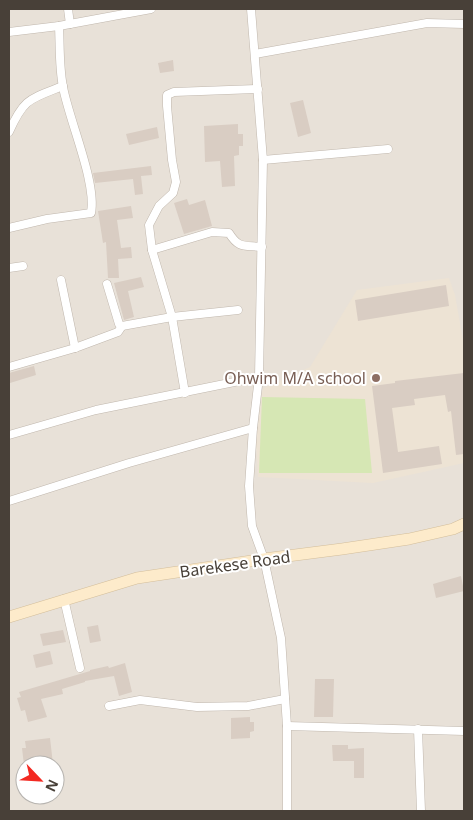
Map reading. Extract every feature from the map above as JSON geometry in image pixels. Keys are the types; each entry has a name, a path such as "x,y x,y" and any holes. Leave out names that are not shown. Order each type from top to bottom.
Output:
{"main road":[{"name":"Barekese Road","path":"9,617 136,578 264,558 409,539 453,529 464,524"}],"street":[{"path":"68,9 70,24"},
{"path":"9,32 59,26 151,9"},
{"path":"251,9 263,160 259,377 249,486 252,526 264,558 281,638 287,726 287,811"},
{"path":"255,54 427,23 464,24"},
{"path":"9,228 47,219 91,213 89,182 63,86 59,26"},
{"path":"9,132 19,110 32,98 63,86"},
{"path":"185,393 172,317 152,250 149,225 159,206 173,193 176,182 171,151 167,96 174,92 258,89"},
{"path":"263,160 388,149"},
{"path":"152,250 212,232 229,233 235,243 239,245 262,247"},
{"path":"9,268 23,266"},
{"path":"61,280 75,348"},
{"path":"107,284 119,324 122,326"},
{"path":"9,367 75,348 118,332 122,326 172,317 238,310"},
{"path":"9,435 96,410 259,377"},
{"path":"9,501 129,463 253,428"},
{"path":"64,599 80,668"},
{"path":"109,706 140,700 197,707 248,706 285,699"},
{"path":"287,726 464,731"},
{"path":"418,729 421,811"}],"shaded area":[{"path":"9,9 464,9 464,811 9,811"},
{"name":"Ohwim M/A school","path":"449,278 455,295 464,346 464,463 373,483 258,477 256,441 264,388 310,367 357,290"}],"green space":[{"path":"262,397 365,399 372,473 259,473"}],"building":[{"path":"173,60 174,71 160,73 158,63"},
{"path":"303,100 311,133 298,137 290,103"},
{"path":"238,124 238,134 243,134 243,146 239,146 239,155 234,156 235,186 222,187 220,161 205,162 204,126"},
{"path":"157,127 159,138 129,145 126,134"},
{"path":"151,166 152,175 141,176 143,194 135,195 133,179 95,183 93,173"},
{"path":"187,199 189,205 205,200 212,226 184,234 174,203"},
{"path":"131,206 133,218 117,220 121,248 131,247 132,258 118,259 119,278 108,278 106,242 103,243 98,211"},
{"path":"141,277 144,287 128,291 134,317 124,320 114,283"},
{"path":"446,285 449,306 358,321 355,300"},
{"path":"34,366 36,375 10,383 9,373"},
{"path":"464,373 464,454 456,455 451,411 448,412 445,395 414,399 415,405 392,408 398,452 439,446 442,464 383,473 372,386 395,383 395,381"},
{"path":"461,576 464,591 436,598 433,584"},
{"path":"98,625 101,641 90,643 87,627"},
{"path":"63,630 66,642 43,646 40,634"},
{"path":"50,651 53,664 36,668 33,655"},
{"path":"125,663 132,692 119,696 114,676 85,681 62,689 63,694 41,699 47,717 28,722 25,710 21,711 17,698 21,697 19,692 90,670 108,666 109,668"},
{"path":"315,679 334,679 333,717 314,717"},
{"path":"250,717 250,722 254,722 254,731 250,732 250,738 231,739 231,718"},
{"path":"50,738 52,755 23,755 22,748 26,748 25,741"},
{"path":"332,745 348,745 348,749 364,748 364,778 354,778 354,761 333,761"}],"place":[{"name":"Ohwim M/A school","path":"376,378"}]}
